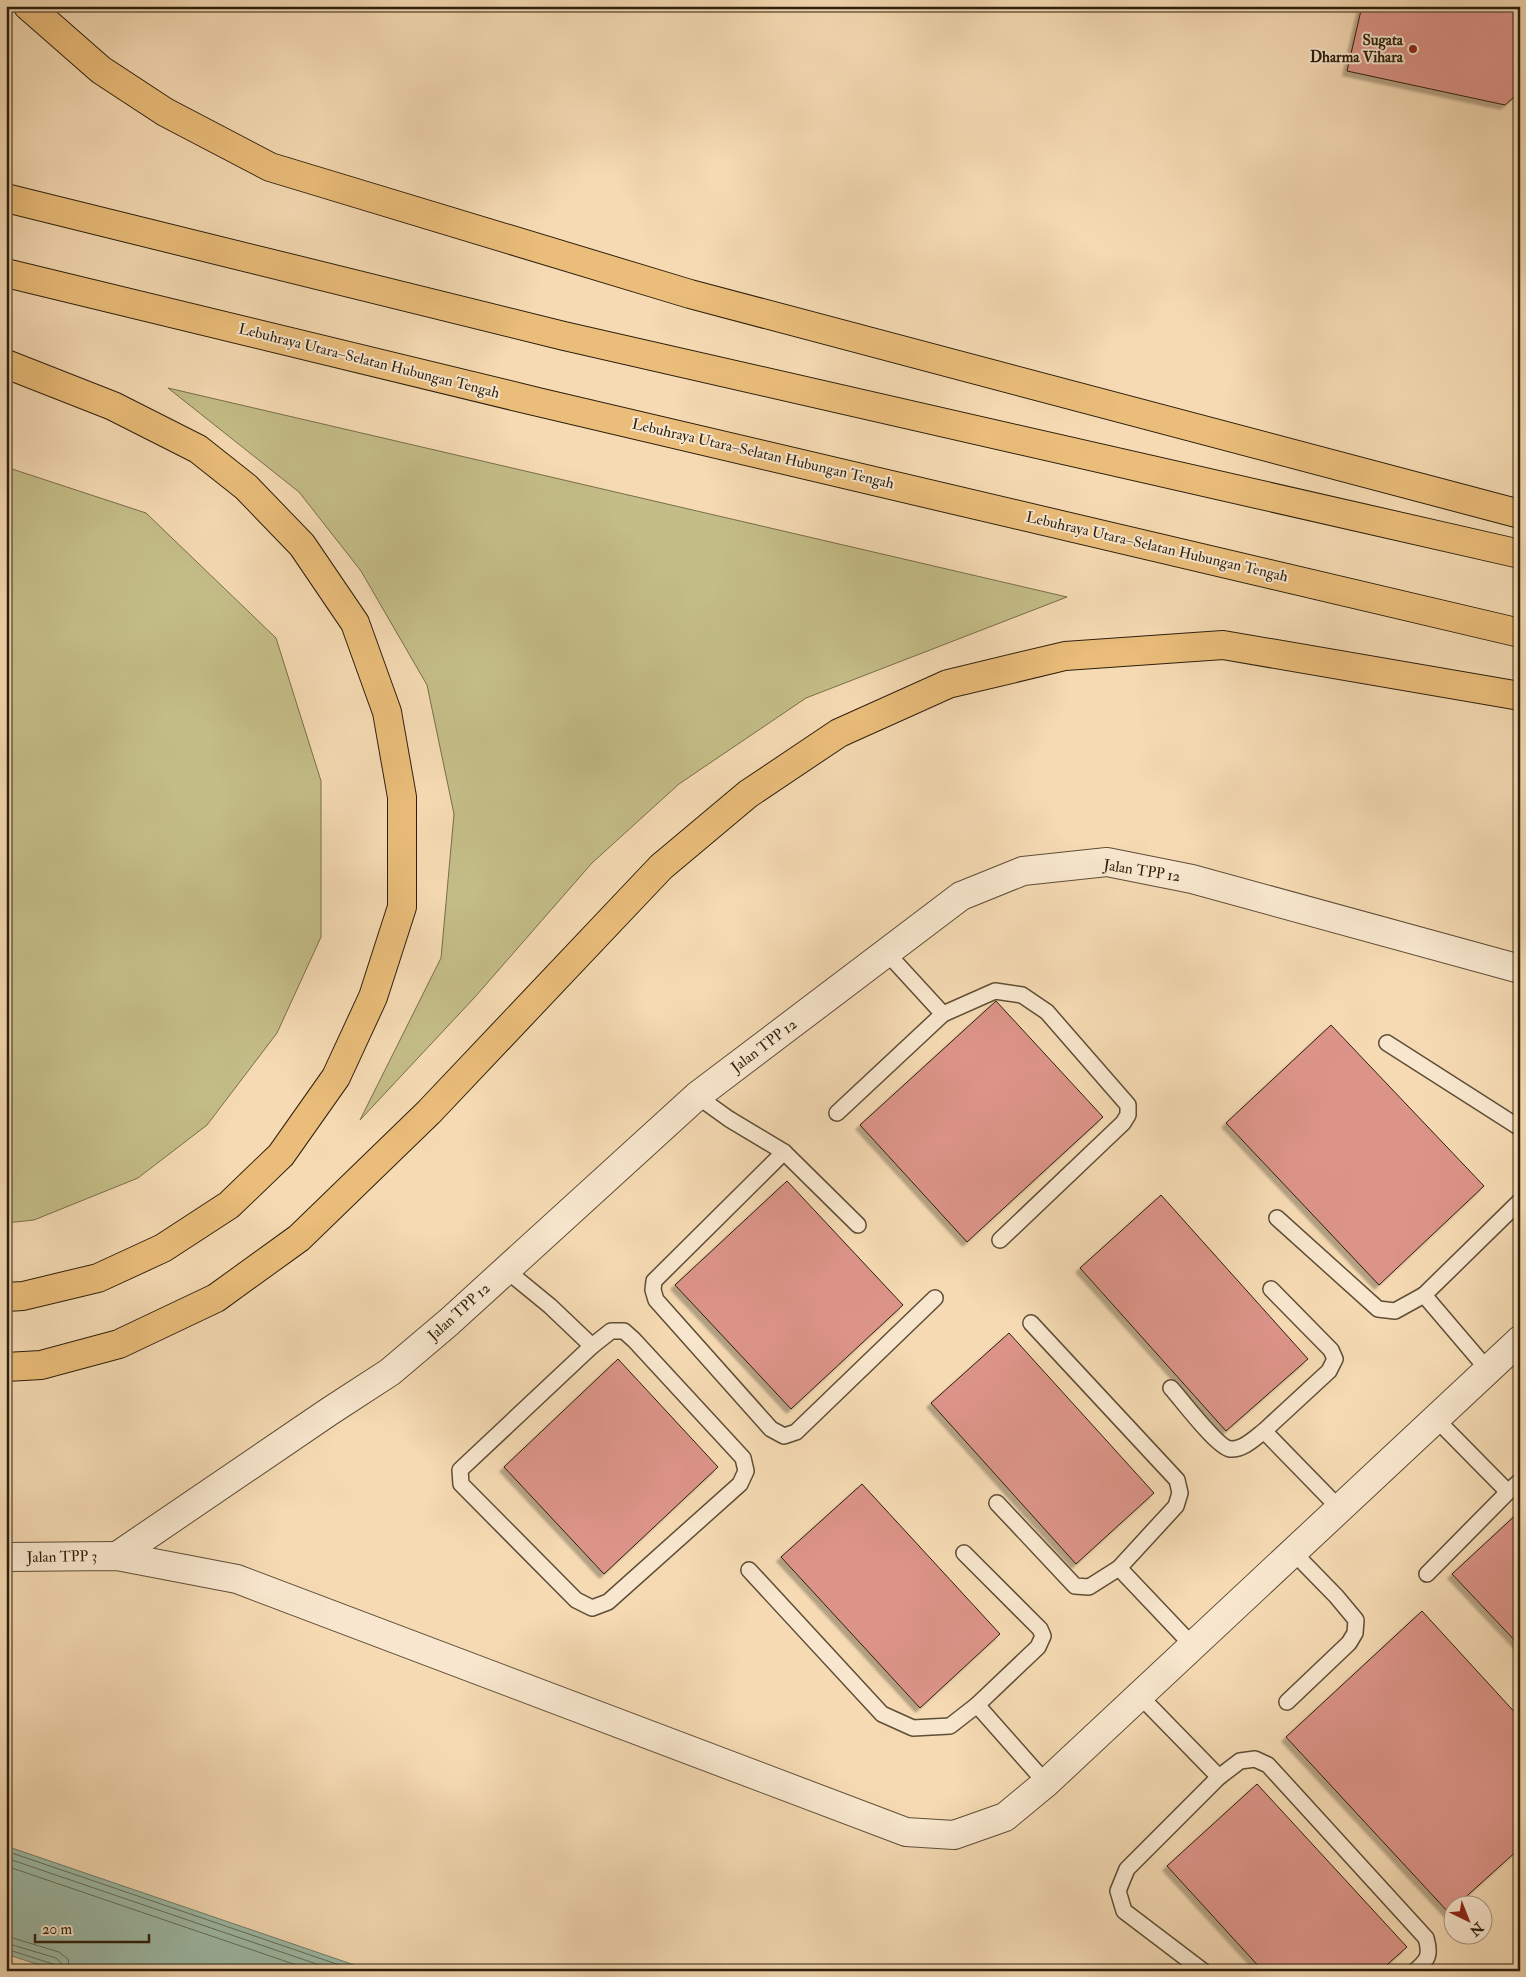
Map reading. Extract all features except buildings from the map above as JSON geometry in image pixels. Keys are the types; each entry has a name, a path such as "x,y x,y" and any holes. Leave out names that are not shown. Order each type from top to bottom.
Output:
{"highway":[{"path":"28,6 101,70 165,112 270,167 690,294 1520,514"},
{"path":"6,198 564,336 1520,554"},
{"name":"Lebuhraya Utara–Selatan Hubungan Tengah","path":"6,273 558,406 1520,632"},
{"path":"6,364 113,406 198,449 246,487 302,545 355,623 387,712 402,798 402,907 373,997 336,1077 281,1155 229,1205 163,1248 98,1278 23,1296 6,1297"},
{"path":"6,1367 41,1365 119,1344 216,1298 291,1244 429,1112 661,867 748,794 839,733 948,684 1065,656 1223,645 1520,696"}],"street":[{"name":"Jalan TPP 12","path":"117,1556 390,1372 449,1322 697,1096 961,896 1023,871 1106,862 1192,879 1520,969"},
{"name":"Jalan TPP 3","path":"6,1557 117,1556 237,1579 906,1832 954,1835 1005,1817 1046,1783 1520,1340"}],"lane":[{"path":"887,952 942,1014"},
{"path":"837,1113 942,1014 995,991 1022,994 1047,1012 1128,1105 1128,1114 1123,1123 1000,1240"},
{"path":"1387,1043 1520,1128"},
{"path":"697,1096 729,1119 784,1152 858,1225"},
{"path":"784,1152 654,1281 653,1290 656,1300 771,1429 784,1436 796,1432 936,1298"},
{"path":"1277,1218 1378,1309 1396,1310 1424,1295 1520,1201"},
{"path":"506,1270 550,1306 592,1346"},
{"path":"1172,1388 1218,1442 1229,1449 1241,1448 1264,1431 1329,1371 1335,1359 1331,1350 1271,1289"},
{"path":"1424,1295 1488,1370"},
{"path":"997,1502 1075,1586 1089,1587 1119,1568 1176,1506 1180,1493 1178,1480 1031,1323"},
{"path":"611,1331 624,1331 743,1458 746,1471 740,1484 660,1556 608,1602 592,1608 576,1600 461,1484 460,1470 592,1346 611,1331"},
{"path":"1435,1418 1508,1492"},
{"path":"1264,1431 1340,1509"},
{"path":"1427,1574 1520,1481"},
{"path":"1286,1702 1349,1644 1355,1633 1356,1620 1336,1596 1293,1552"},
{"path":"748,1570 882,1714 913,1728 950,1726 977,1705 1038,1647 1043,1636 1040,1628 964,1554"},
{"path":"1119,1568 1193,1646"},
{"path":"1139,1695 1219,1777"},
{"path":"977,1705 1046,1783"},
{"path":"1203,1971 1124,1912 1118,1891 1127,1869 1219,1777 1240,1761 1255,1759 1268,1765 1426,1938 1429,1950 1425,1962 1415,1971"}],"shaded area":[{"path":"168,388 1067,597 806,698 679,784 592,863 475,997 360,1120 441,958 454,814 427,685 361,571 299,492"},
{"path":"6,467 146,513 276,638 321,781 321,937 277,1033 207,1125 138,1178 34,1220 6,1223"}],"water":[{"path":"6,1846 372,1971 58,1971 6,1954"}],"place":[{"name":"Sugata Dharma Vihara","path":"1413,49"}]}
